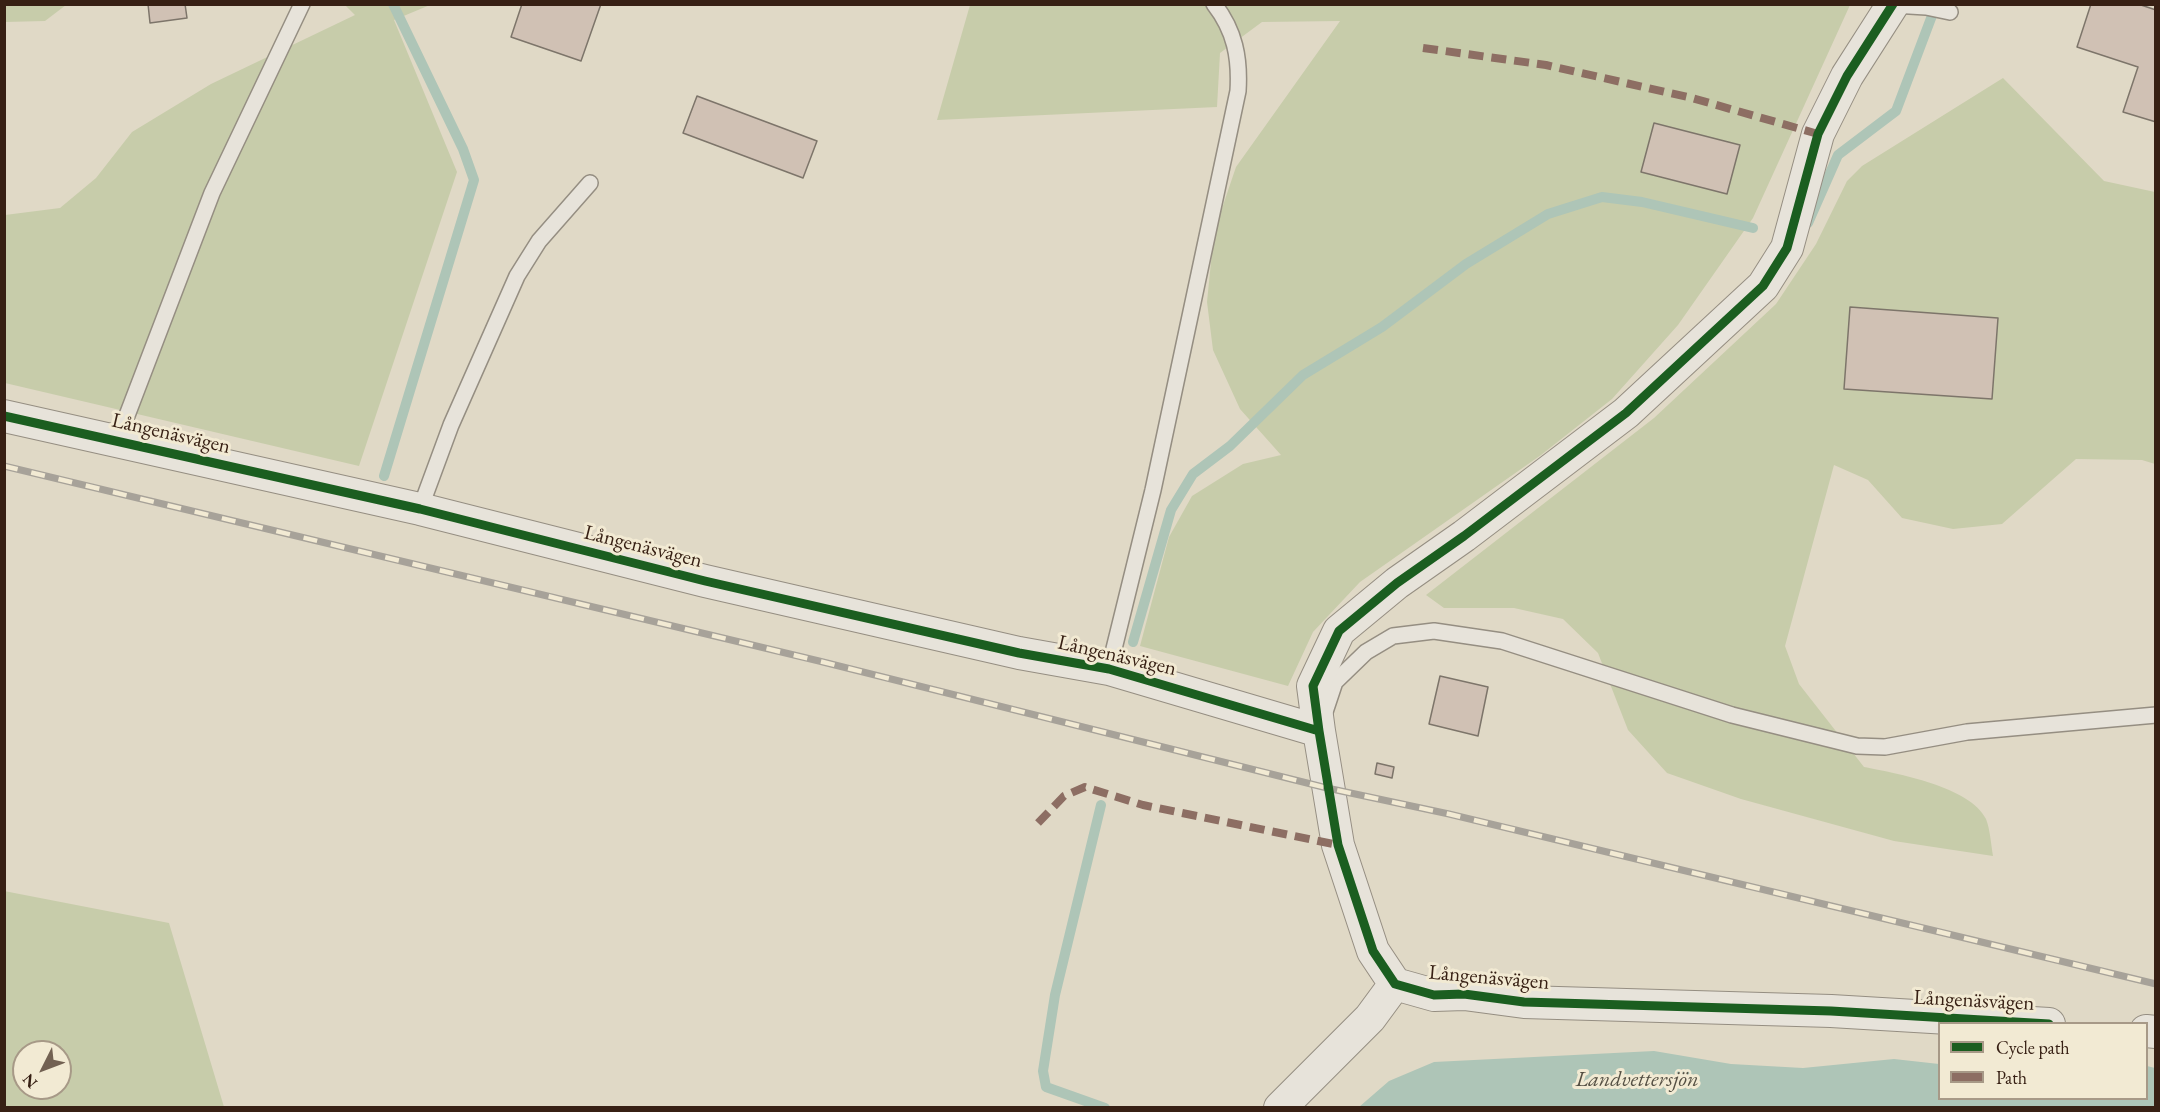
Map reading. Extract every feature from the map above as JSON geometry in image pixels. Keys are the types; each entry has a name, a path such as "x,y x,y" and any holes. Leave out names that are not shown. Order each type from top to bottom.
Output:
{"street":[{"path":"1280,1107 1370,1018 1395,984 1373,951 1338,845 1313,686 1339,631 1397,583 1464,536 1626,413 1763,286 1787,248 1818,134 1847,76 1893,5"},
{"name":"Långenäsvägen","path":"4,416 118,439 420,509 705,581 1019,653 1109,669 1320,731"},
{"name":"Långenäsvägen","path":"1395,984 1434,995 1464,994 1524,1002 1831,1011 2031,1022"}],"lane":[{"path":"118,439 212,193 302,4"},
{"path":"1109,669 1153,490 1238,91 1239,66 1234,38 1214,4"},
{"path":"1893,5 1926,7 1950,12"},
{"path":"420,509 451,425 517,276 539,241 590,183"},
{"path":"1320,731 1335,682 1366,652 1393,636 1434,631 1502,641 1732,715 1857,746 1885,747 1967,732 2156,715"}],"shaded area":[{"path":"4,5 66,5 45,21 5,22"},
{"path":"345,5 430,5 394,20 457,172 359,466 5,383 5,215 60,208 96,178 132,132 211,84 355,15"},
{"path":"970,5 1850,5 1753,218 1678,325 1612,399 1541,455 1360,582 1313,632 1288,686 1140,646 1169,537 1192,496 1243,464 1281,455 1240,409 1213,350 1207,302 1214,232 1236,167 1340,21 1262,22 1220,53 1217,107 937,120"},
{"path":"2003,78 2104,181 2155,192 2155,464 2142,460 2076,459 2002,524 1953,529 1902,518 1868,480 1834,465 1785,646 1799,684 1864,767 1931,783 1965,798 1978,808 1986,819 1993,856 1894,841 1741,799 1667,773 1628,730 1598,653 1563,619 1514,608 1444,608 1426,595 1654,418 1776,304 1816,244 1847,181 1862,166"},
{"path":"4,891 169,923 224,1107 5,1107"}],"water":[{"name":"Landvettersjön","path":"1654,1051 1731,1064 1803,1068 1894,1059 1938,1064 1938,1100 2148,1100 2148,1066 2155,1068 2155,1107 1359,1107 1389,1081 1434,1062"}],"building":[{"path":"148,4 185,4 187,18 150,23"},
{"path":"522,4 601,4 581,61 511,37"},
{"path":"2091,4 2138,4 2156,10 2156,122 2123,112 2138,67 2077,47"},
{"path":"697,96 817,141 803,178 683,133"},
{"path":"1654,123 1740,145 1727,194 1641,172"},
{"path":"1850,307 1998,318 1992,399 1844,389"},
{"path":"1440,676 1488,687 1478,736 1429,724"},
{"path":"1377,763 1394,767 1392,778 1375,774"}],"waterway":[{"path":"384,476 474,180 463,149 393,4"},
{"path":"1808,223 1838,155 1896,111 1936,5"},
{"path":"1133,642 1171,510 1193,474 1230,446 1303,375 1382,327 1466,264 1548,214 1602,197 1642,202 1753,228"},
{"path":"1101,805 1055,995 1043,1071 1046,1087 1105,1108"}],"railway":[{"path":"4,466 819,661 1327,788 1449,814 2156,984"}],"marked path":[{"path":"1423,48 1546,65 1692,98 1818,134"},
{"path":"1038,823 1064,796 1085,787 1143,805 1338,845"}],"cycle path":[{"path":"1319,731 1313,686 1339,631 1397,583 1464,536 1626,413 1763,286 1787,248 1818,134 1847,76 1893,4"},
{"path":"4,416 420,509 705,581 1019,653 1109,669 1319,731 1338,845 1373,951 1395,984 1434,995 1464,994 1524,1002 1831,1011 2015,1022"}]}
